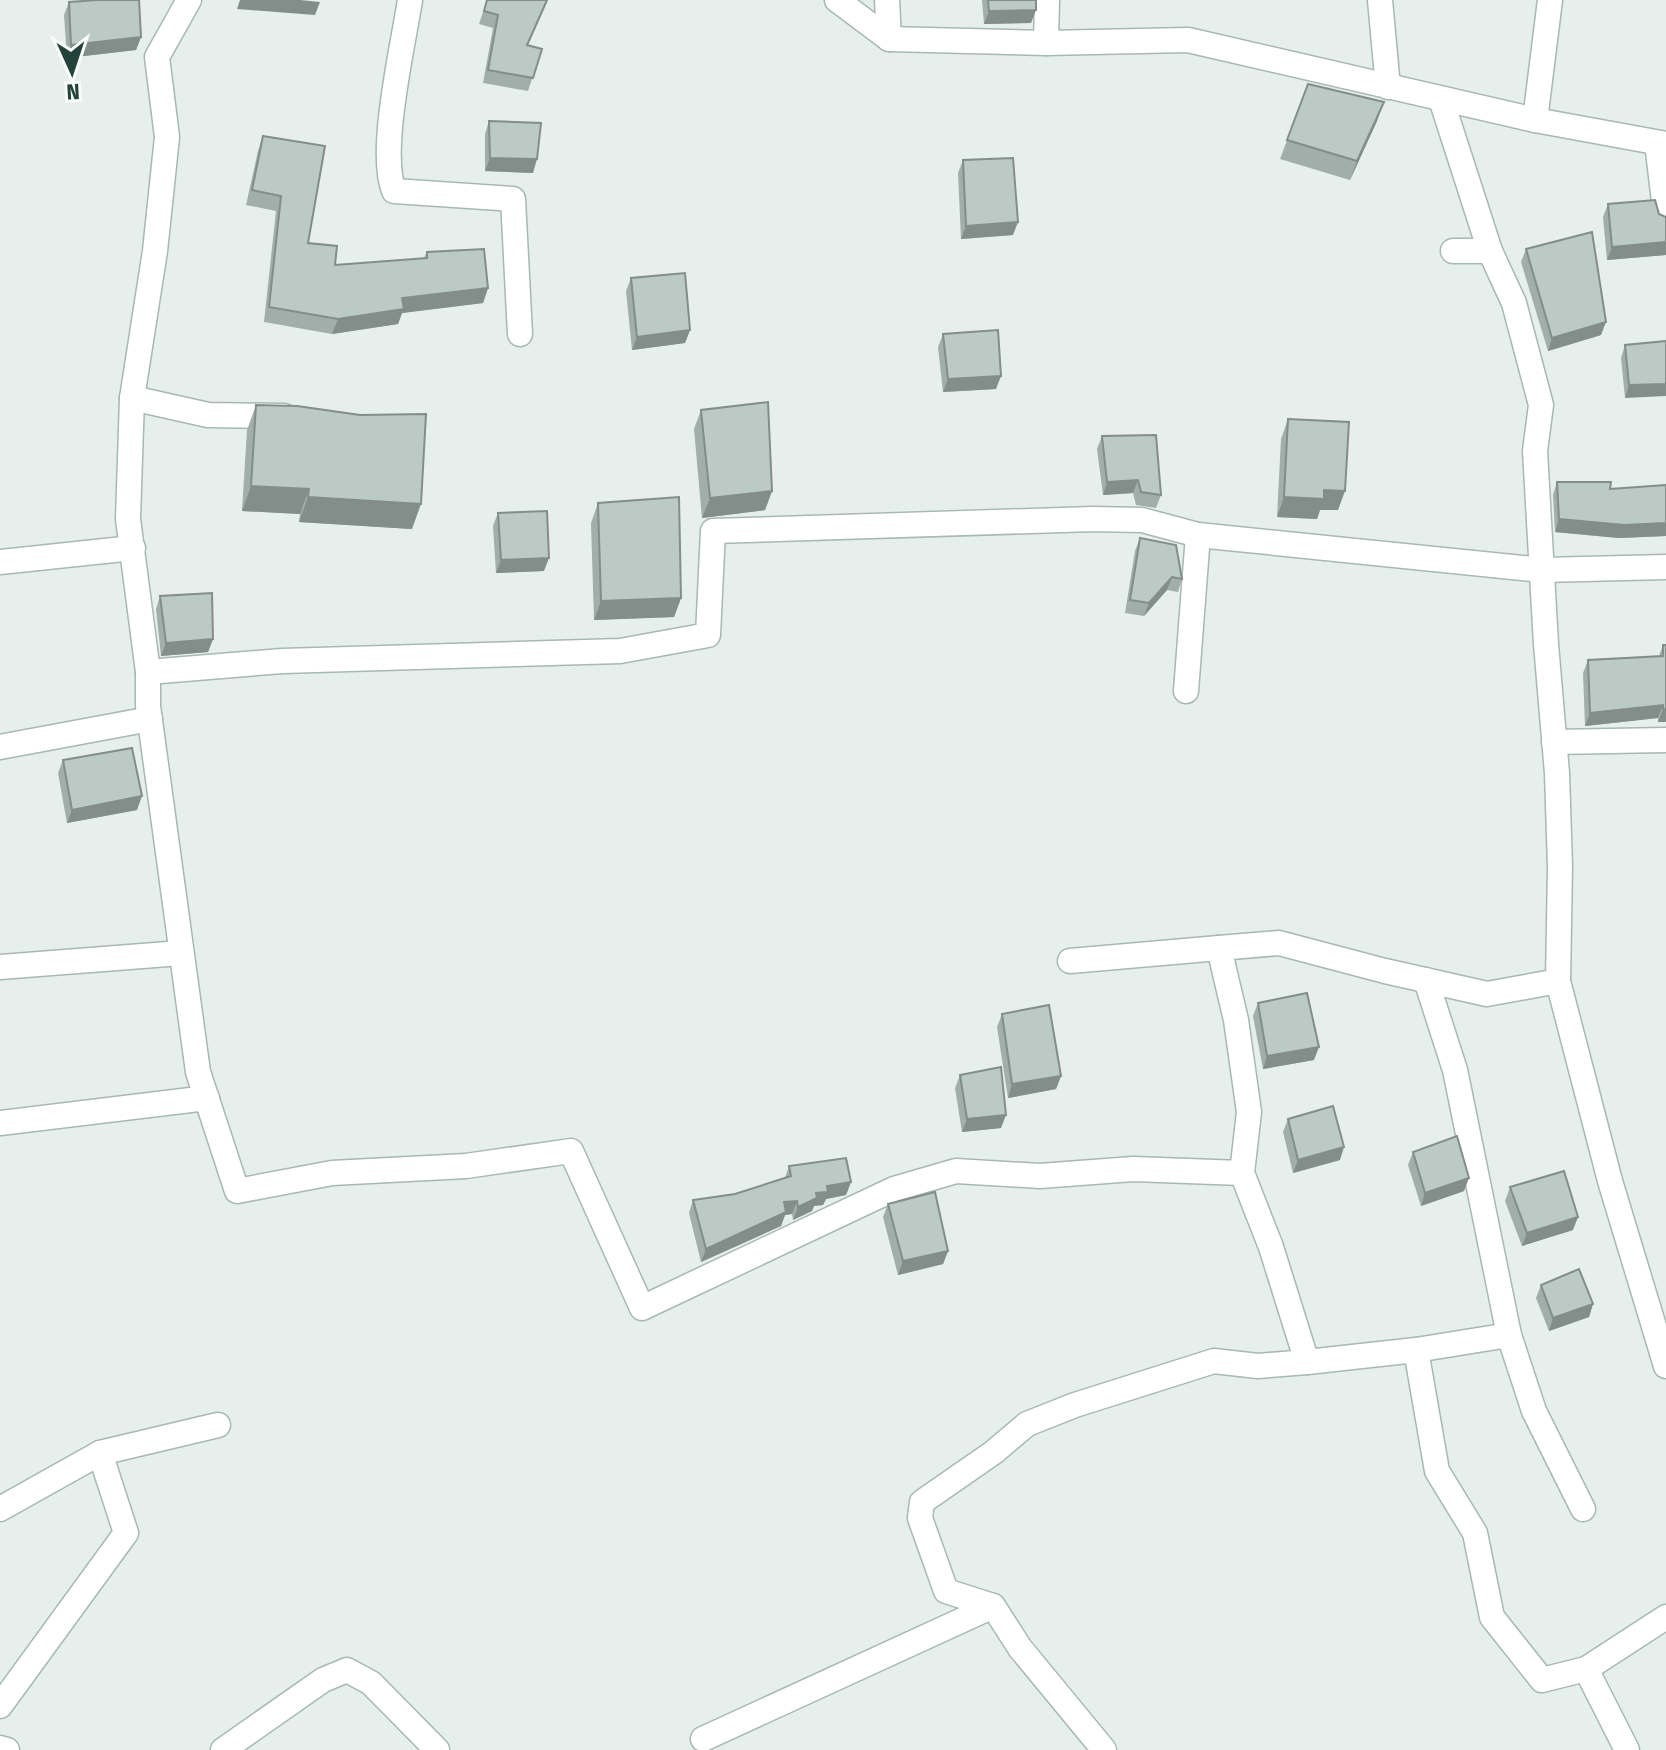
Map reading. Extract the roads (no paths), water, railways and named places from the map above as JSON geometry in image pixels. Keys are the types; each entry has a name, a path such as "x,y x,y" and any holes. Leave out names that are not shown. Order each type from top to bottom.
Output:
{"street":[{"path":"189,0 157,57 167,137 155,251 132,398 128,519 148,672 150,719 198,1072 237,1191 332,1173 466,1166 571,1151 642,1308 894,1189 956,1171 1040,1176 1133,1169 1242,1173"},
{"path":"410,0 389,134 390,180 394,191 513,199 520,334"},
{"path":"837,0 889,39 1046,43 1188,40 1535,120 1661,144 1666,218"},
{"path":"887,0 889,39"},
{"path":"1046,43 1047,0"},
{"path":"1380,0 1388,87"},
{"path":"1535,120 1550,0"},
{"path":"1441,99 1490,251 1514,303 1541,405 1535,451 1560,867 1558,981 1610,1181 1666,1366"},
{"path":"1453,251 1490,251"},
{"path":"132,398 208,415 305,419"},
{"path":"148,672 282,661 620,651 708,635 713,531 1142,520 1198,535 1542,570 1666,567"},
{"path":"1186,691 1198,535"},
{"path":"0,562 133,548"},
{"path":"0,747 150,719"},
{"path":"1554,742 1666,740"},
{"path":"1070,961 1279,943 1487,994 1558,981"},
{"path":"1219,948 1236,1020 1249,1112 1242,1173 1271,1247 1307,1362"},
{"path":"0,967 181,953"},
{"path":"1426,980 1455,1070 1509,1335 1534,1411 1583,1509"},
{"path":"0,1123 207,1098"},
{"path":"1104,1750 1020,1648 993,1606 946,1591 920,1518 922,1502 994,1452 1027,1424 1075,1405 1214,1361 1258,1366 1307,1362 1416,1350 1509,1335"},
{"path":"1416,1350 1437,1471 1475,1533 1492,1617 1542,1680 1586,1669 1666,1617"},
{"path":"0,1509 100,1453 218,1425"},
{"path":"0,1706 126,1533 100,1453"},
{"path":"703,1739 993,1606"},
{"path":"1586,1669 1627,1750"},
{"path":"223,1750 323,1680 347,1670 371,1683 437,1750"},
{"path":"0,1748 7,1750"}]}
